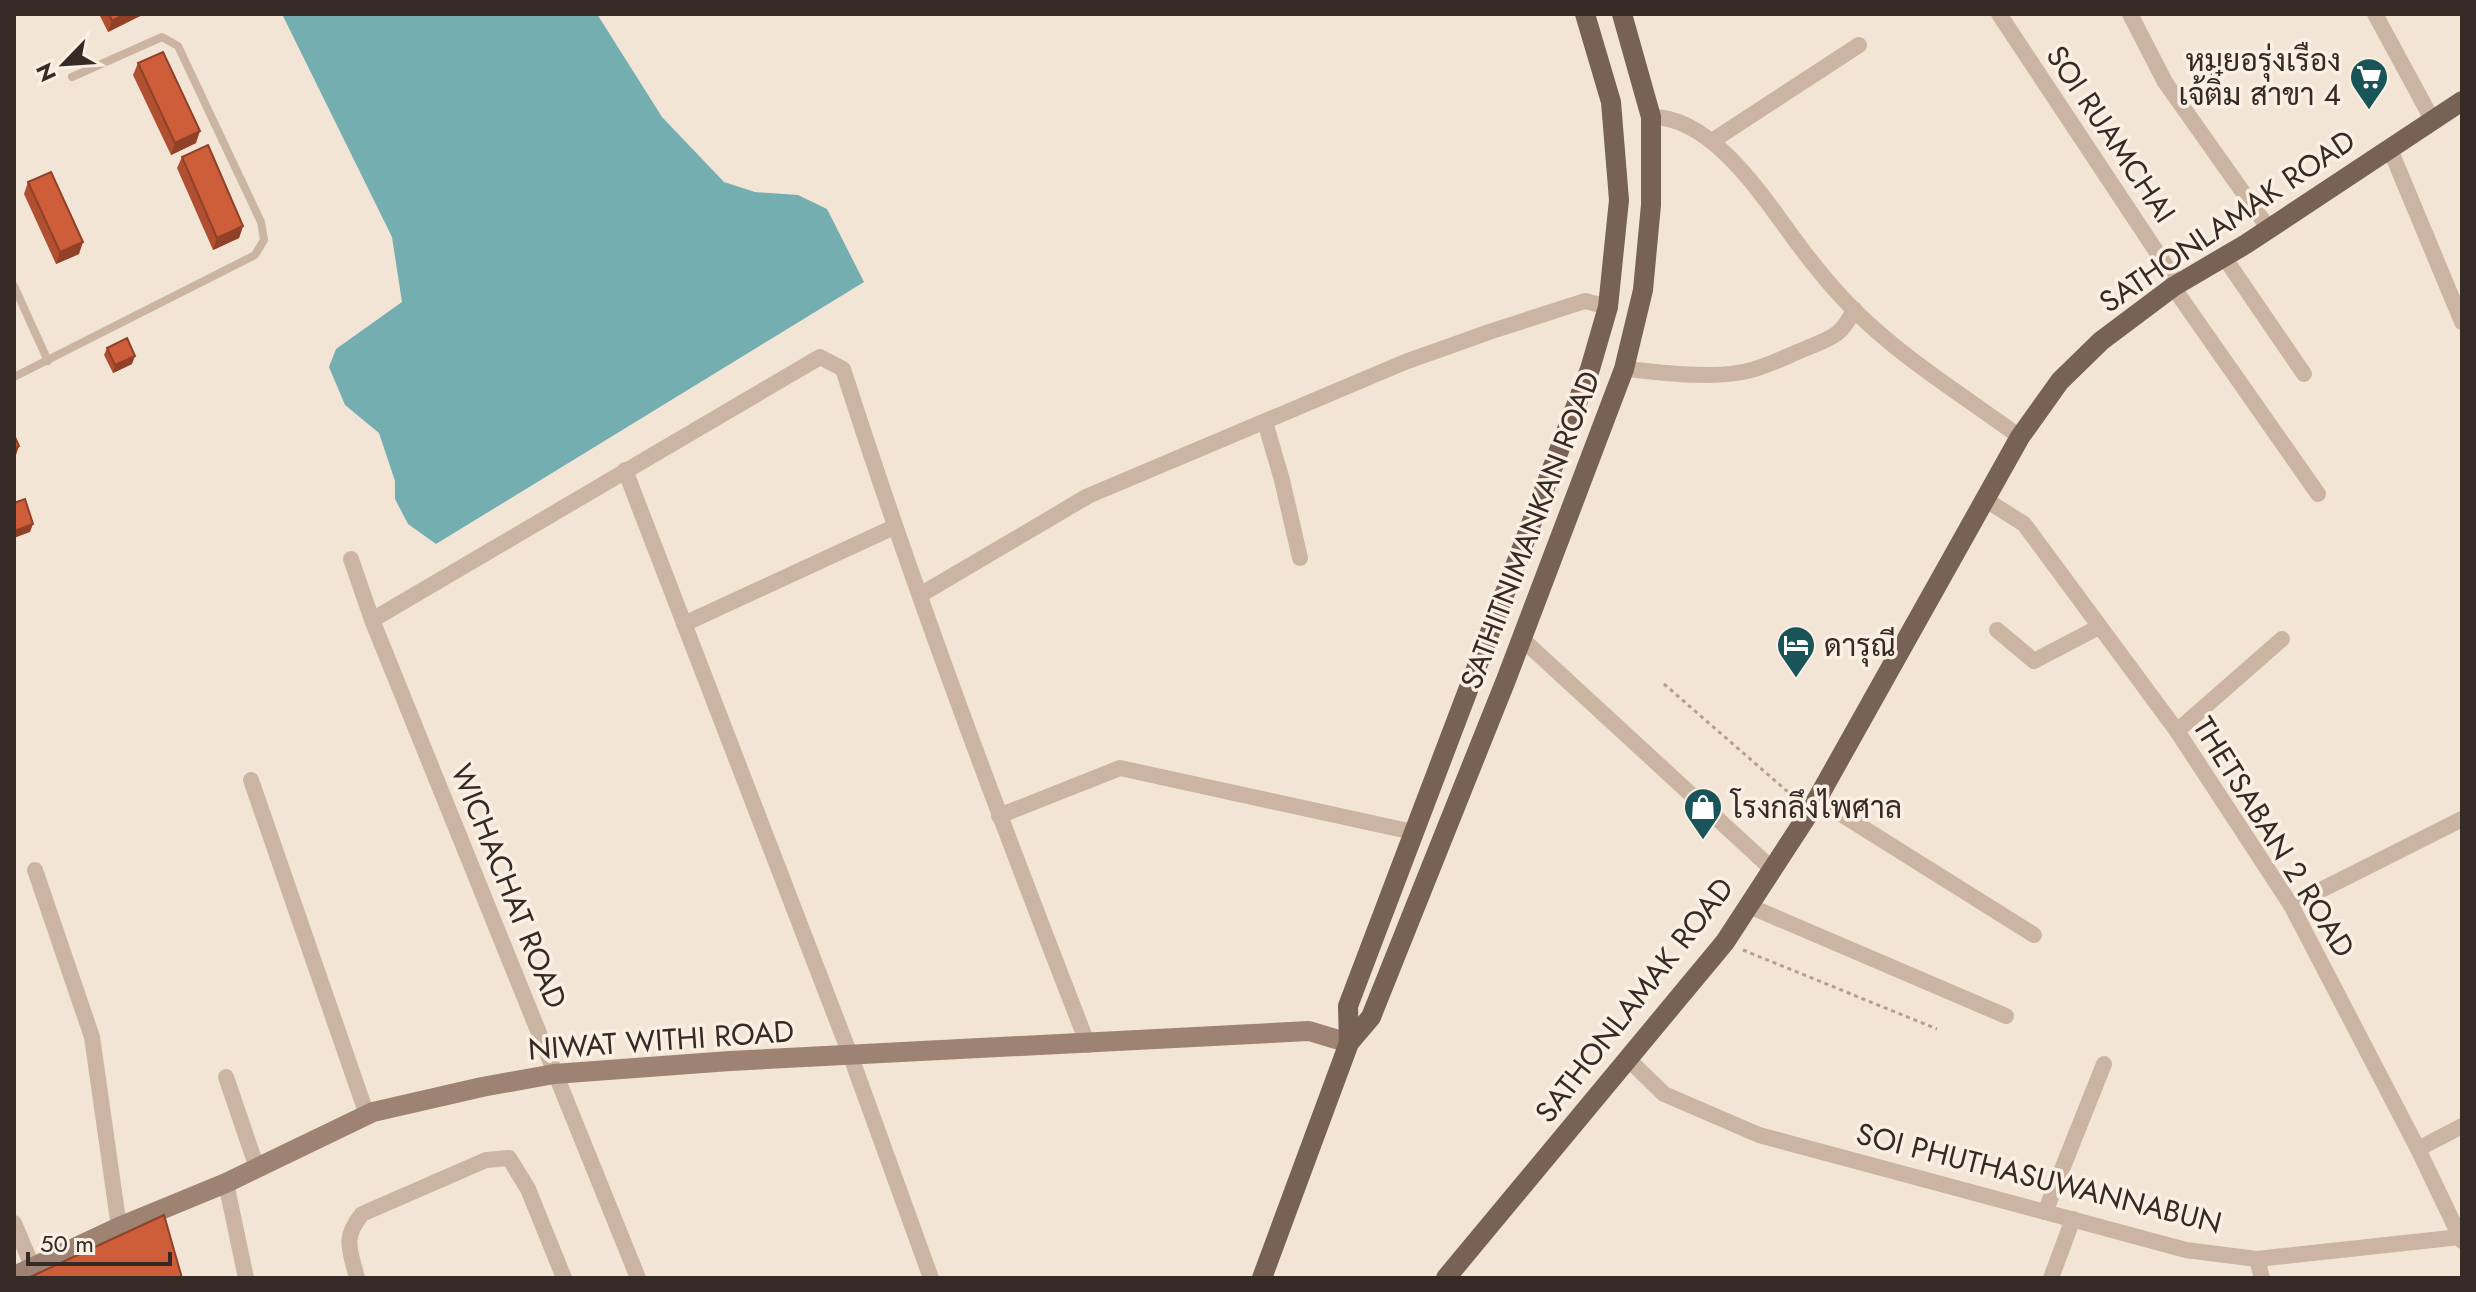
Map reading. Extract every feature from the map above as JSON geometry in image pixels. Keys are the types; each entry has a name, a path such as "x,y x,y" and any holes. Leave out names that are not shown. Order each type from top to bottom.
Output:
{"main road":[{"name":"SATHITNIMANKAN ROAD","path":"1349,1043 1348,1006 1590,369 1608,307 1619,200 1611,102 1585,14"},
{"name":"SATHITNIMANKAN ROAD","path":"1262,1278 1349,1043 1371,1017 1522,639 1624,369 1643,290 1651,205 1651,117 1622,14"},
{"name":"SATHONLAMAK ROAD","path":"1446,1278 1725,942 1814,804 2020,437 2060,381 2101,341 2175,286 2269,229 2462,101"},
{"name":"NIWAT WITHI ROAD","path":"23,1272 119,1227 226,1183 367,1115 482,1087 554,1074 730,1061 1088,1045 1309,1031 1349,1043"}],"street":[{"name":"SOI RUAMCHAI","path":"1999,14 2175,286 2318,494"},
{"path":"2130,14 2165,82 2269,229"},
{"path":"2375,14 2433,121"},
{"path":"1712,141 1859,45"},
{"path":"1651,117 1666,117 1712,141 1748,176 1800,248 1854,309 1888,341 2020,437"},
{"path":"2390,149 2462,322"},
{"path":"2224,257 2304,374"},
{"path":"920,595 1088,496 1405,362 1585,301 1608,307"},
{"path":"1624,369 1718,374 1743,372 1833,337 1846,327 1854,309"},
{"path":"372,620 820,357 843,369 894,527 999,816 1088,1045"},
{"path":"1265,422 1300,558"},
{"path":"625,470 851,1057 931,1278"},
{"name":"THETSABAN 2 ROAD","path":"1986,500 2024,524 2177,731 2291,905 2418,1149 2461,1239"},
{"path":"684,624 894,527"},
{"name":"WICHACHAT ROAD","path":"351,559 372,620 638,1278"},
{"path":"1997,630 2034,661 2099,627"},
{"path":"1522,639 1772,869"},
{"path":"2177,731 2282,639"},
{"path":"999,816 1120,768 1413,832"},
{"path":"251,780 367,1115"},
{"path":"1814,804 2034,935"},
{"path":"2291,905 2462,819"},
{"path":"35,870 92,1037 119,1227"},
{"path":"1749,906 2006,1016"},
{"name":"SOI PHUTHASUWANNABUN","path":"1628,1059 1664,1094 1759,1135 2186,1250 2257,1259 2461,1239"},
{"path":"2045,1212 2104,1064"},
{"path":"226,1077 257,1168"},
{"path":"2418,1149 2462,1126"},
{"path":"357,1278 349,1246 350,1230 362,1214 486,1160 509,1158 528,1189 564,1278"},
{"path":"226,1183 246,1278"},
{"path":"2051,1278 2073,1219"},
{"path":"14,1223 23,1272"},
{"path":"2257,1259 2262,1278"}],"lane":[{"path":"14,377 255,255 264,240 261,222 178,46 162,37 72,77"},
{"path":"14,286 48,361"}],"path":[{"path":"1664,684 1767,776 1814,804"},
{"path":"1725,942 1937,1029"}],"water":[{"path":"282,14 597,14 662,117 724,182 755,192 798,195 827,209 864,282 436,544 408,524 395,499 395,481 379,433 345,405 329,367 336,349 402,302 392,237"}],"building":[{"path":"109,14 125,14 112,21"},
{"path":"163,52 200,131 175,143 138,63"},
{"path":"208,145 243,226 217,238 182,157"},
{"path":"51,172 83,242 60,252 28,182"},
{"path":"127,338 135,356 115,365 107,348"},
{"path":"25,499 33,524 14,531 14,503"},
{"path":"164,1215 182,1278 28,1278"}],"place":[{"name":"หมูยอรุ่งเรือง เจ้ติ๋ม สาขา 4","path":"2369,111"},
{"name":"ดารุณี","path":"1796,679"},
{"name":"โรงกลึงไพศาล","path":"1703,841"}]}
